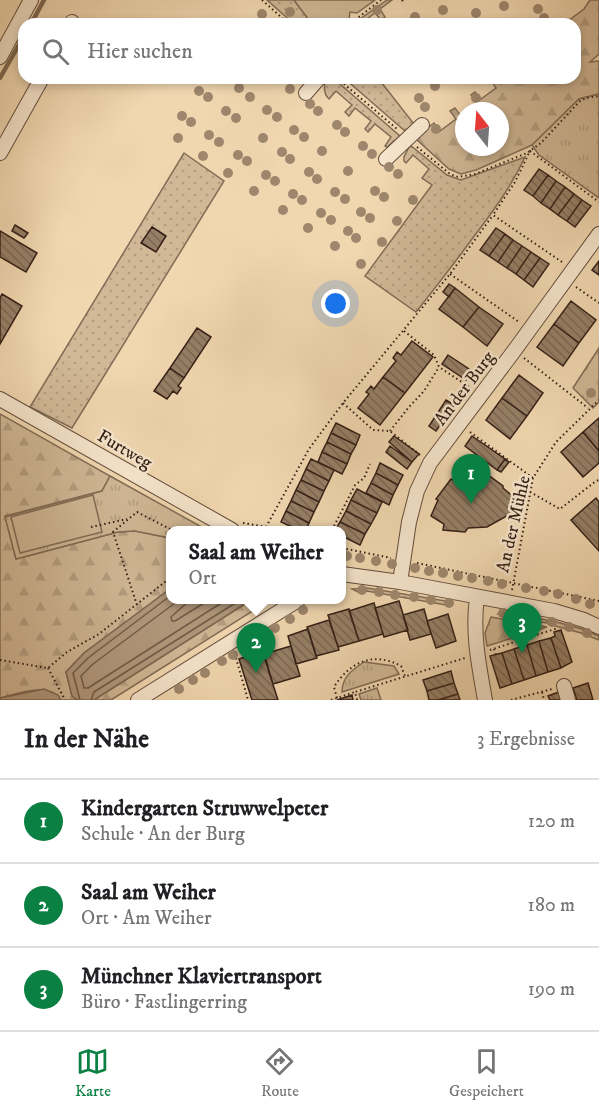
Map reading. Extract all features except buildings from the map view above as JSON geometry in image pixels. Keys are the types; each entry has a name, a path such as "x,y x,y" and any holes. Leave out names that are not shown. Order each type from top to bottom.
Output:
{"street":[{"path":"21,18 31,0"},
{"path":"0,57 18,24"},
{"path":"0,153 39,84"},
{"path":"306,93 314,84"},
{"path":"386,159 422,125"},
{"name":"An der Burg","path":"400,582 414,501 430,463 599,234"},
{"name":"Furtweg","path":"0,399 225,526"},
{"path":"346,575 400,582 554,611 599,627"},
{"path":"477,598 474,619 485,700"},
{"path":"138,700 292,604"}],"path":[{"path":"262,0 283,18"},
{"path":"358,18 381,0"},
{"path":"344,84 450,174 458,177 475,174 516,159 530,151 541,143 580,102 586,98 599,96"},
{"path":"530,151 599,202"},
{"path":"267,526 309,449 450,274 515,182 530,151"},
{"path":"493,215 570,275 599,303"},
{"path":"450,274 530,330"},
{"path":"404,331 434,355 439,367 480,394"},
{"path":"514,351 589,409"},
{"path":"390,431 408,406 424,392 439,367"},
{"name":"An der Mühle","path":"509,604 533,478 556,442 599,400"},
{"path":"343,404 374,430 390,431 430,463"},
{"path":"458,424 533,478"},
{"path":"334,526 355,485 364,478 370,464"},
{"path":"530,492 560,509 599,480"},
{"path":"137,605 113,532 137,512 166,528"},
{"path":"91,527 130,518"},
{"path":"227,526 229,521 260,526"},
{"path":"346,549 599,601"},
{"path":"0,660 48,668 166,582"},
{"path":"330,700 558,628"},
{"path":"494,649 496,655"},
{"path":"236,658 248,700"},
{"path":"337,698 334,687 343,673 363,660 390,660 401,666 405,676"},
{"path":"48,668 65,700"},
{"path":"355,692 357,700"},
{"path":"511,700 542,692 566,693"},
{"path":"542,692 544,700"}],"green space":[{"path":"267,0 294,0 308,18 287,18"},
{"path":"294,0 375,0 357,13 350,12 349,18 308,18"},
{"path":"387,0 392,0 380,9 384,18 379,18 375,13 368,18 362,18"},
{"path":"590,0 599,0 599,54 590,62 599,61 599,94 579,99 532,145 509,155 509,102 476,102 471,95 475,92 481,99 496,88 494,84 581,84 581,18 572,18 584,9"},
{"path":"325,84 340,84 400,136 387,147 385,146 391,137 375,124 368,132 365,129 371,121 355,108 349,116 345,112 352,105 336,91 329,99 324,89"},
{"path":"351,84 383,84 414,124 405,131"},
{"path":"599,94 599,198 539,155 532,145 579,99"},
{"path":"455,108 455,118 450,111"},
{"path":"455,120 455,156 507,156 461,174 449,169 415,138 434,123 440,131"},
{"path":"410,145 447,175 461,180 525,157 494,210 416,312 365,276 432,185 422,178 429,169 413,155 406,163 404,161"},
{"path":"184,153 224,181 72,428 30,407"},
{"path":"599,348 599,402 593,408 573,388"},
{"path":"0,414 110,476 102,491 5,516 16,559 118,532 135,531 166,537 166,592 84,653 66,672 72,696 78,700 61,700 56,694 41,690 0,698"},
{"path":"110,476 200,526 166,526 166,537 135,531 118,532 16,559 5,517 102,491"},
{"path":"93,495 102,532 20,553 11,517"},
{"path":"367,588 452,602 451,606 367,591 358,592 352,589"},
{"path":"245,604 264,604 111,700 94,700"},
{"path":"503,611 547,620 546,623 498,614"},
{"path":"491,617 547,627 487,646 485,633"},
{"path":"549,620 582,629 599,636 599,640 548,624"},
{"path":"364,662 394,666 399,674 342,692 346,678"},
{"path":"377,688 381,700 361,700 359,694"}],"water":[{"path":"166,592 166,604 245,604 94,700 78,700 72,696 66,672 84,653"},
{"path":"44,689 58,695 61,700 0,700 0,698"}],"waterway":[{"path":"34,18 44,0"},
{"path":"0,78 18,46"}],"place":[{"name":"Kindergarten Struwwelpeter","path":"471,504"},
{"name":"Münchner Klaviertransport","path":"522,653"},
{"name":"Saal am Weiher","path":"256,673"}]}
